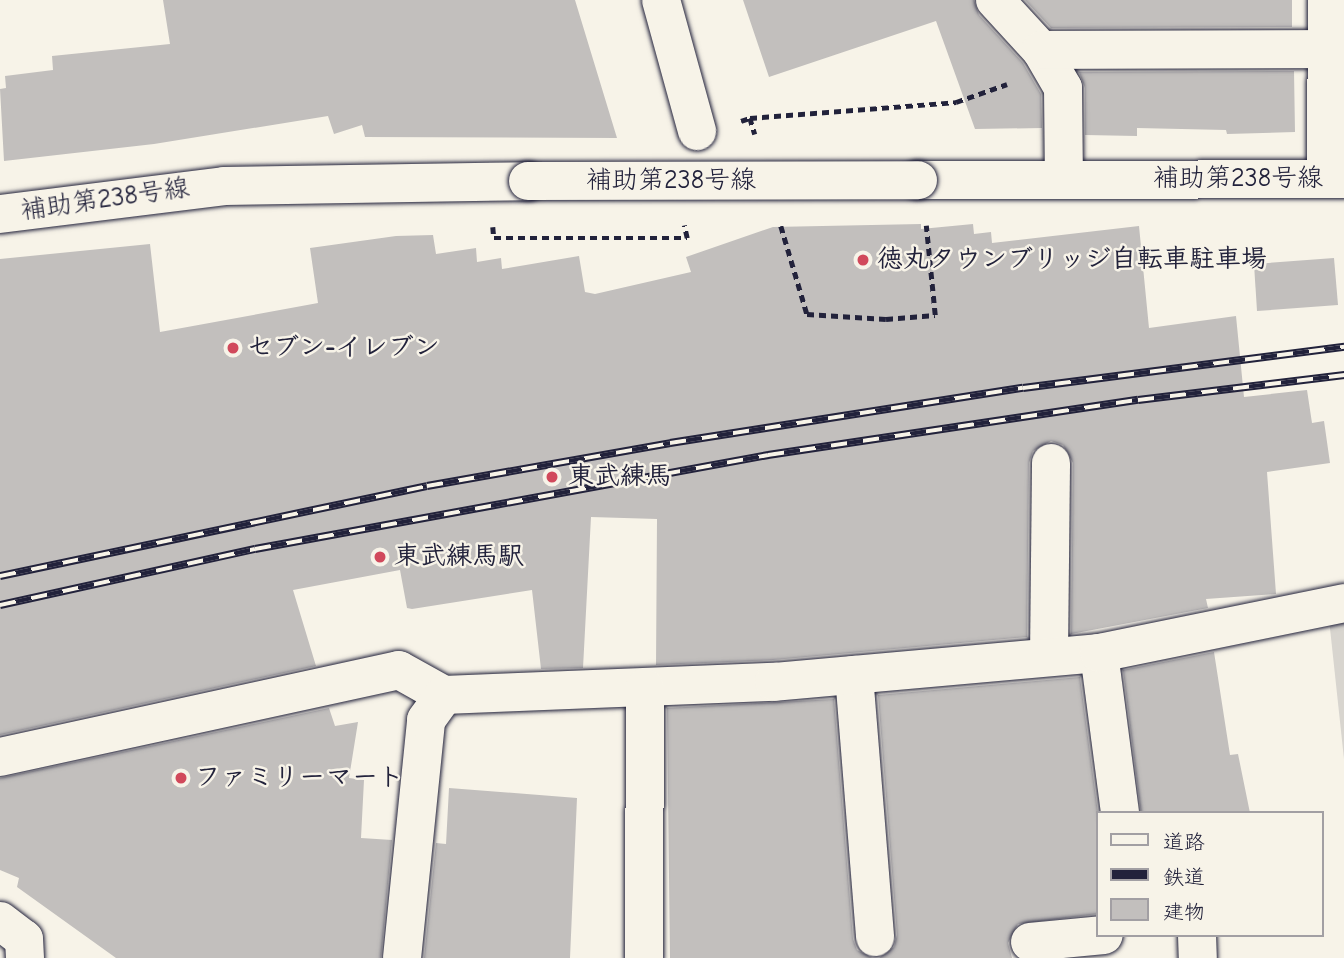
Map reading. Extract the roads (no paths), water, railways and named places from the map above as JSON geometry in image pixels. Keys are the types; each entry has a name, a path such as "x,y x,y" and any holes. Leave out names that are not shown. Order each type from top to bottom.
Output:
{"street":[{"path":"661,0 697,131"},
{"path":"995,0 1046,59 1063,88 1064,180"},
{"path":"1327,0 1327,49 1335,178"},
{"path":"1046,59 1327,49"},
{"name":"補助第238号線","path":"0,214 224,186 528,181 921,197 1064,180 1335,178"},
{"path":"1049,656 1051,463"},
{"path":"0,757 399,670 444,695 645,688 854,674 1099,653 1344,603"},
{"path":"1099,653 1120,811"},
{"path":"854,674 875,937"},
{"path":"644,958 645,688"},
{"path":"402,958 426,720 444,695"},
{"path":"0,920 24,939 25,958"},
{"path":"1030,942 1096,936"},
{"path":"1197,937 1198,958"}],"railway":[{"path":"0,576 427,486 670,443 1023,388 1344,347"},
{"path":"0,605 255,549 768,455 1138,400 1344,375"}],"place":[{"name":"徳丸タウンブリッジ自転車駐車場","path":"863,260"},
{"name":"セブン-イレブン","path":"233,348"},
{"name":"東武練馬","path":"552,477"},
{"name":"東武練馬駅","path":"380,557"},
{"name":"ファミリーマート","path":"181,778"}]}
